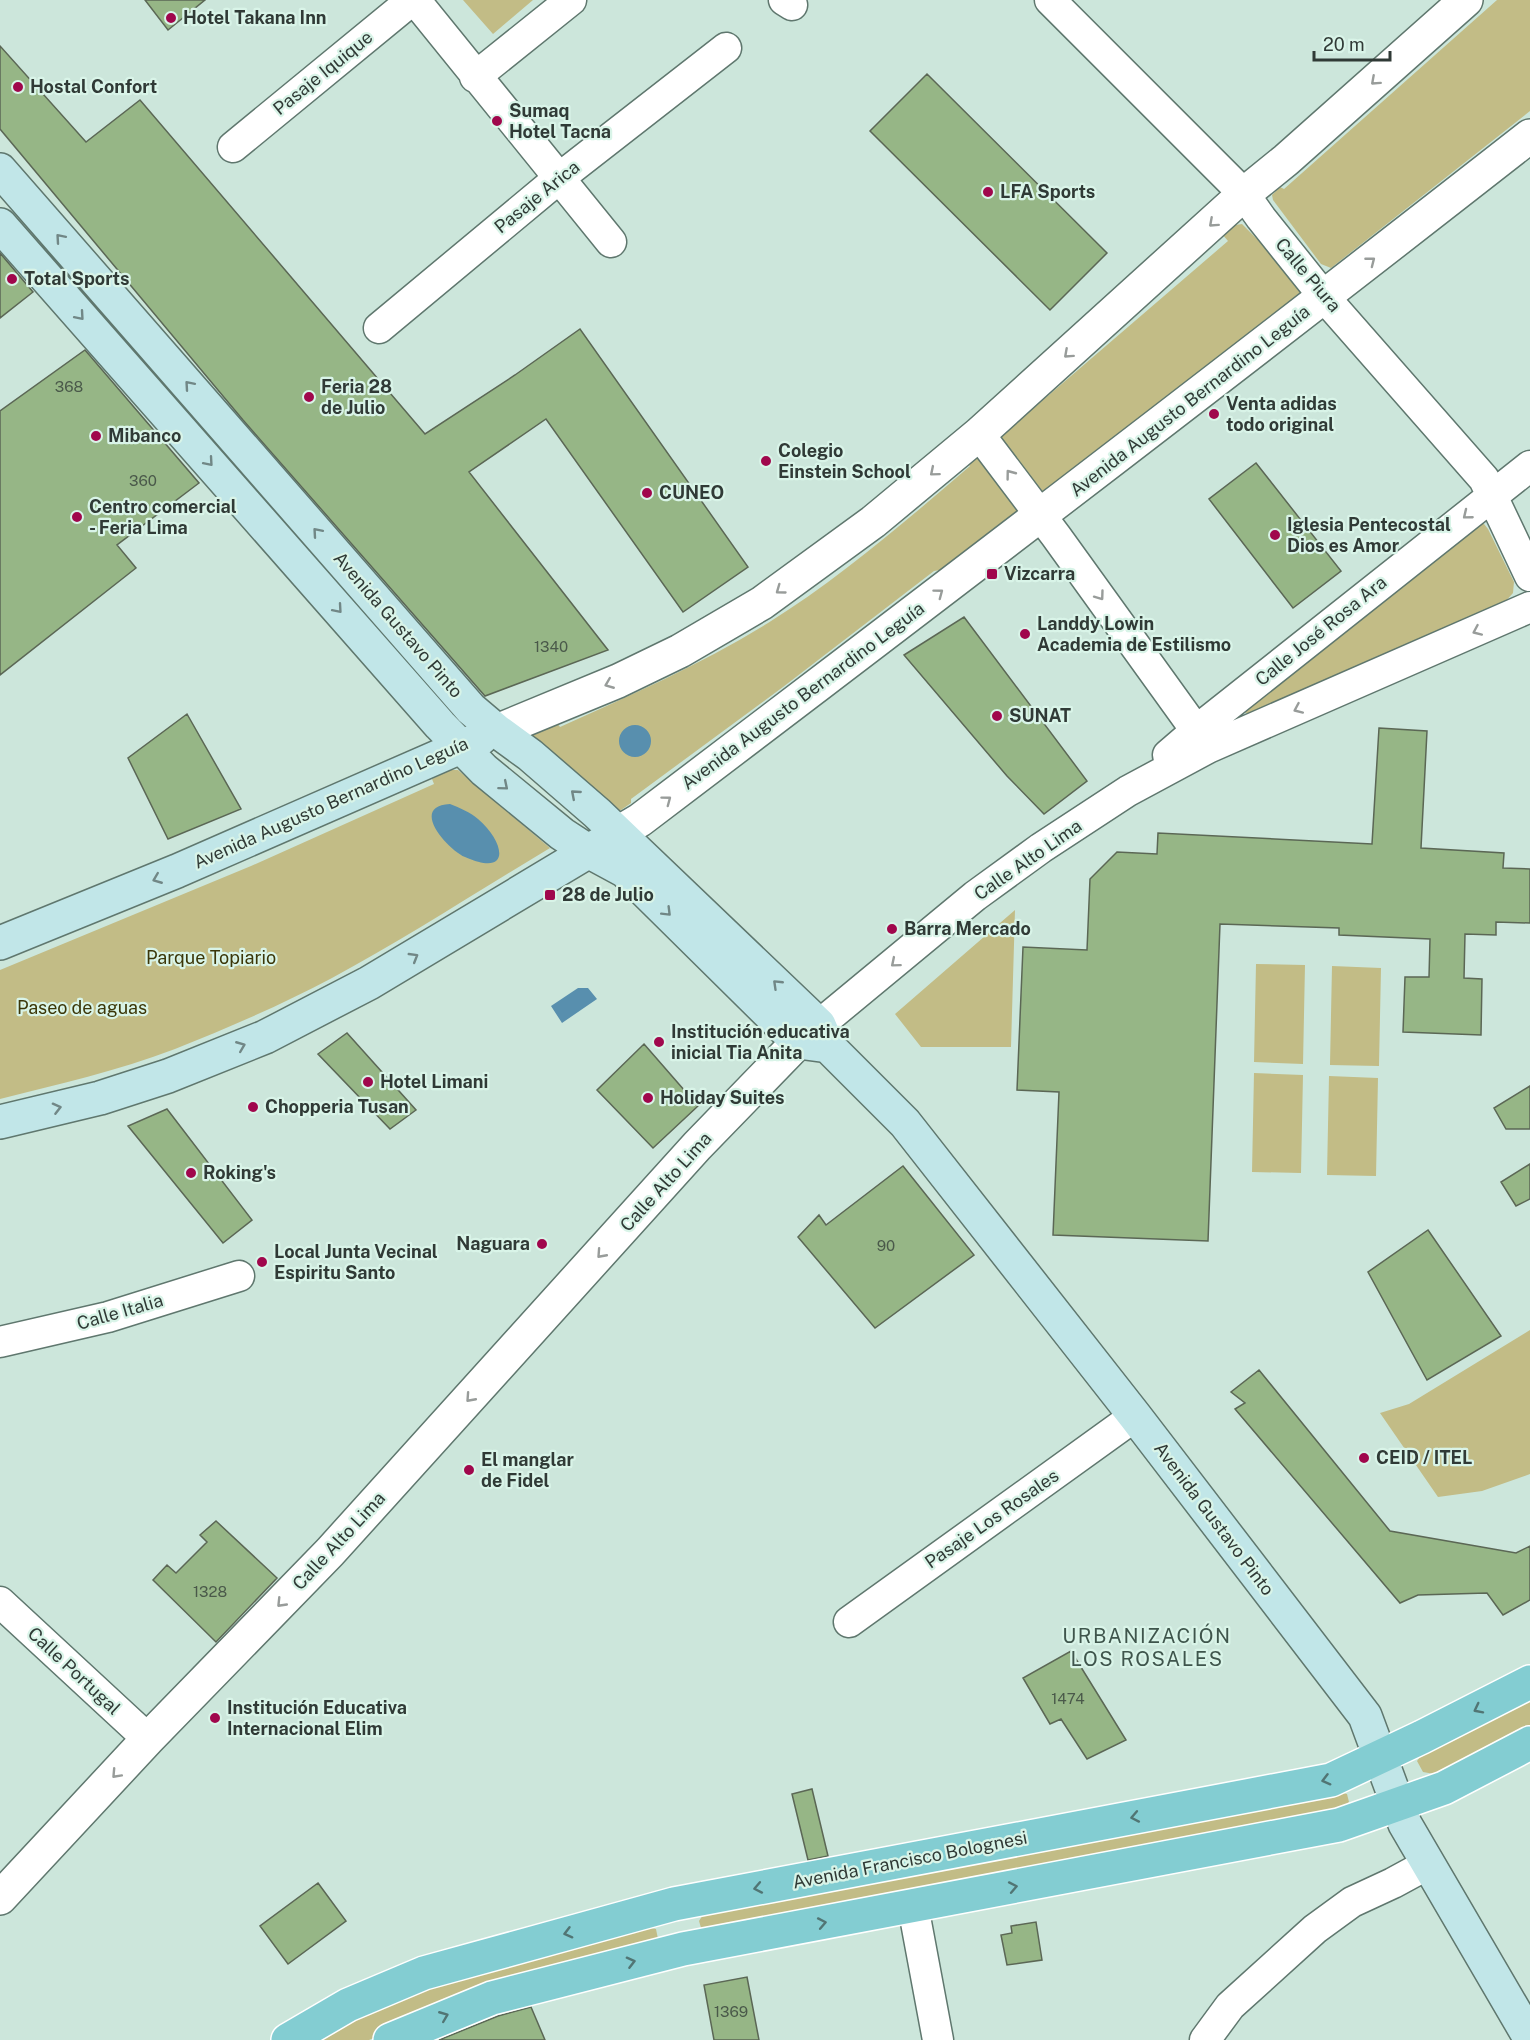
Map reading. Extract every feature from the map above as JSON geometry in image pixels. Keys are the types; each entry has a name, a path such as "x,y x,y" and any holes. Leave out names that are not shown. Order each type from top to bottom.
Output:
{"main road":[{"name":"Avenida Gustavo Pinto","path":"0,170 471,709 496,731 530,755 618,833 815,1037 905,1123 1135,1416 1365,1716 1406,1824 1530,2038"},
{"name":"Avenida Gustavo Pinto","path":"0,225 440,725 484,770 562,834 625,871 815,1037"},
{"name":"Avenida Augusto Bernardino Leguía","path":"0,943 177,871 496,731"},
{"name":"Avenida Augusto Bernardino Leguía","path":"0,1122 100,1098 168,1076 265,1037 369,983 618,833"},
{"name":"Avenida Francisco Bolognesi","path":"288,2040 348,2005 424,1973 674,1905 1330,1780 1530,1682"},
{"path":"390,2040 492,1998 683,1949 1340,1825 1444,1788 1530,1743"},
{"path":"674,1905 683,1949"}],"street":[{"path":"413,0 611,243"},
{"name":"Pasaje Iquique","path":"233,147 413,0"},
{"path":"475,76 572,0"},
{"name":"Calle Piura","path":"1050,0 1244,194 1325,297 1484,479 1530,576"},
{"name":"Avenida Augusto Bernardino Leguía","path":"496,731 618,681 680,651 762,603 873,522 979,434 1244,194 1286,160 1466,0"},
{"name":"Pasaje Arica","path":"379,328 558,178 726,48"},
{"name":"Avenida Augusto Bernardino Leguía","path":"618,833 640,820 1041,515 1530,136"},
{"path":"979,434 1041,515 1203,739"},
{"name":"Calle José Rosa Ara","path":"1203,739 1492,494 1530,466"},
{"name":"Calle Alto Lima","path":"0,1898 148,1739 330,1552 697,1146 815,1037 975,896 1041,848 1203,739 1530,607"},
{"name":"Calle Italia","path":"0,1342 108,1317 239,1276"},
{"name":"Pasaje Los Rosales","path":"849,1622 1135,1416"},
{"name":"Calle Portugal","path":"0,1602 148,1739"},
{"path":"1205,2040 1230,2006 1315,1929 1352,1902 1428,1864"},
{"path":"913,1906 938,2040"}],"green space":[{"path":"463,0 533,0 493,34"},
{"path":"1497,0 1530,0 1530,111 1331,268 1321,264 1273,200 1272,195 1280,187 1284,189"},
{"path":"1242,224 1310,292 1250,333 1128,429 1043,492 998,435 1009,420 1015,424 1228,241 1222,234 1235,225"},
{"path":"973,456 979,458 1018,510 1017,516 946,569 934,571 783,687 631,799 631,803 621,810 616,810 531,737 530,730 555,720 560,727 640,691 743,638 795,606 897,528 970,466 967,463"},
{"path":"1480,522 1488,529 1514,582 1513,593 1504,603 1249,714 1242,711"},
{"name":"Parque Topiario","path":"450,770 458,770 550,848 360,963 274,1007 153,1057 88,1077 0,1099 0,970 251,866 434,784 432,779"},
{"path":"1015,910 1011,1047 921,1047 895,1014"},
{"path":"1256,964 1305,965 1303,1064 1254,1062"},
{"path":"1332,966 1381,968 1379,1066 1330,1065"},
{"path":"1254,1073 1303,1075 1301,1173 1252,1172"},
{"path":"1329,1076 1378,1078 1376,1176 1327,1175"},
{"path":"1530,1330 1530,1474 1482,1491 1438,1497 1380,1413 1409,1404"},
{"path":"1530,1696 1530,1728 1440,1775 1423,1772 1417,1761 1427,1747"},
{"path":"1332,1790 1347,1794 1349,1802 1338,1812 702,1931 699,1921 706,1910"},
{"path":"642,1926 656,1929 658,1939 440,2009 369,2040 303,2040 424,1984"}],"water":[{"path":"635,725 646,730 651,741 646,752 635,757 624,752 619,741 624,730"},
{"path":"450,804 472,814 487,828 498,847 497,860 491,863 480,862 465,857 449,846 435,828 432,820 433,812 438,807"},
{"path":"578,988 588,988 597,999 562,1023 551,1006"}],"building":[{"name":"Hotel Takana Inn","path":"145,0 205,0 168,30"},
{"name":"Feria 28 de Julio","path":"0,46 86,142 140,100 425,434 580,329 748,567 683,612 546,419 469,472 608,650 485,696 243,420 0,129"},
{"name":"LFA Sports","path":"927,74 1107,253 1050,310 870,131"},
{"name":"Total Sports","path":"0,253 33,292 0,318"},
{"name":"Centro comercial - Feria Lima","path":"85,350 199,483 117,545 136,568 0,675 0,411"},
{"name":"Iglesia Pentecostal Dios es Amor","path":"1256,463 1341,571 1293,608 1209,499"},
{"name":"SUNAT","path":"964,617 1087,781 1044,814 1007,776 904,655"},
{"path":"187,714 241,809 168,839 128,758"},
{"path":"1379,728 1427,731 1421,848 1504,853 1503,868 1530,869 1530,923 1496,922 1496,935 1465,934 1464,978 1482,979 1481,1035 1403,1032 1405,977 1429,977 1430,939 1339,935 1339,928 1220,924 1208,1241 1053,1235 1059,1092 1017,1090 1023,947 1087,950 1090,879 1117,852 1157,854 1158,833 1372,844"},
{"name":"Hotel Limani","path":"347,1033 416,1110 390,1129 318,1054"},
{"name":"Holiday Suites","path":"644,1044 698,1106 653,1148 597,1090"},
{"path":"1530,1086 1530,1129 1506,1129 1494,1108"},
{"name":"Roking's","path":"167,1109 252,1220 223,1243 128,1126"},
{"path":"1530,1164 1530,1199 1516,1206 1501,1182"},
{"path":"903,1166 974,1255 875,1328 798,1237 819,1215 826,1225"},
{"path":"1428,1230 1501,1336 1427,1380 1368,1272"},
{"path":"1259,1370 1390,1531 1516,1553 1530,1546 1530,1600 1503,1615 1487,1593 1418,1595 1400,1603 1235,1409 1245,1403 1231,1392"},
{"path":"216,1521 277,1578 216,1642 153,1580 167,1565 176,1573 207,1542 200,1535"},
{"path":"1071,1651 1126,1740 1087,1759 1061,1719 1050,1724 1023,1678"},
{"path":"812,1789 828,1856 808,1860 792,1794"},
{"path":"318,1883 346,1921 288,1964 260,1926"},
{"path":"1036,1922 1042,1960 1007,1965 1001,1935 1012,1933 1011,1926"},
{"path":"747,1977 759,2040 714,2040 704,1985"},
{"path":"531,2007 545,2040 439,2040 498,2016"}],"place":[{"name":"Hotel Takana Inn","path":"171,18"},
{"name":"Hostal Confort","path":"18,87"},
{"name":"Sumaq Hotel Tacna","path":"497,121"},
{"name":"LFA Sports","path":"988,192"},
{"name":"Total Sports","path":"12,279"},
{"name":"Feria 28 de Julio","path":"309,397"},
{"name":"Venta adidas todo original","path":"1214,414"},
{"name":"Mibanco","path":"96,436"},
{"name":"Colegio Einstein School","path":"766,461"},
{"name":"CUNEO","path":"647,493"},
{"name":"Centro comercial - Feria Lima","path":"77,517"},
{"name":"Iglesia Pentecostal Dios es Amor","path":"1275,535"},
{"name":"Vizcarra","path":"992,574"},
{"name":"Landdy Lowin Academia de Estilismo","path":"1025,634"},
{"name":"SUNAT","path":"997,716"},
{"name":"28 de Julio","path":"550,895"},
{"name":"Barra Mercado","path":"892,929"},
{"name":"Institución educativa inicial Tia Anita","path":"659,1042"},
{"name":"Hotel Limani","path":"368,1082"},
{"name":"Holiday Suites","path":"648,1098"},
{"name":"Chopperia Tusan","path":"253,1107"},
{"name":"Roking's","path":"191,1173"},
{"name":"Naguara","path":"542,1244"},
{"name":"Local Junta Vecinal Espiritu Santo","path":"262,1262"},
{"name":"CEID / ITEL","path":"1364,1458"},
{"name":"El manglar de Fidel","path":"469,1470"},
{"name":"Institución Educativa Internacional Elim","path":"215,1718"}],"district":[{"name":"URBANIZACIÓN LOS ROSALES","path":"1147,1648"}],"park label":[{"name":"Paseo de aguas","path":"82,1008"}]}
